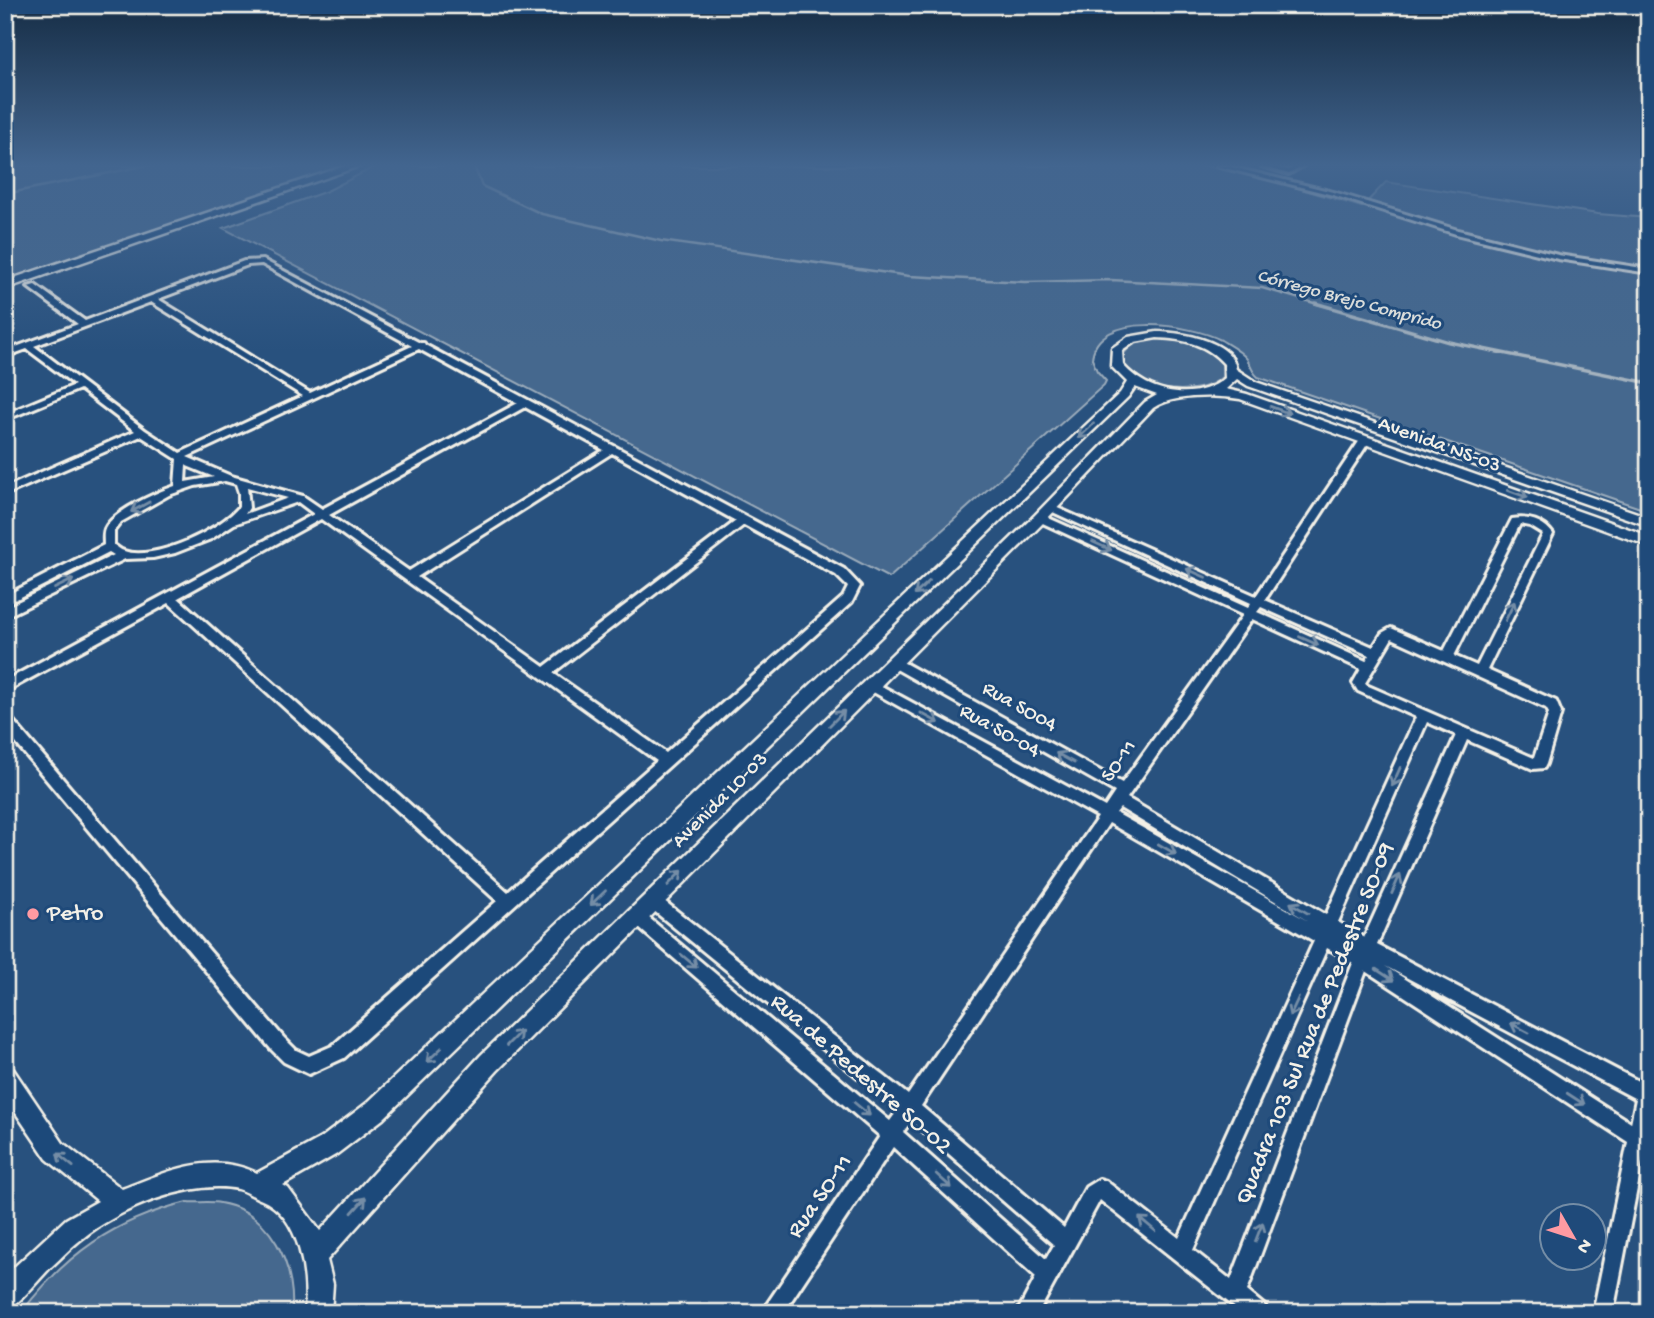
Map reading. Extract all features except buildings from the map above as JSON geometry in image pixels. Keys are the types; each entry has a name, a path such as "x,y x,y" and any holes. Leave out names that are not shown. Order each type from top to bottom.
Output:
{"main road":[{"path":"5,285 174,228"},
{"path":"5,296 202,228"}],"street":[{"path":"1445,228 1558,257 1649,271"},
{"path":"5,354 247,263 263,262 840,572 853,586 848,598 667,761 338,1052 321,1061 304,1063 290,1056 277,1043 5,721"},
{"path":"32,287 83,324"},
{"path":"152,299 310,397"},
{"name":"Avenida NS-03","path":"1649,522 1252,384 1232,371 1227,359 1208,345 1180,337 1150,335 1127,342 1115,354 1119,370 1133,382 1154,391 1173,395 1215,391 1243,396 1649,541"},
{"path":"27,345 142,432 181,458 227,478 299,498 667,761"},
{"path":"181,458 421,345"},
{"path":"1215,391 1228,383 1232,371"},
{"name":"Avenida LO-03","path":"257,1185 329,1146 375,1111 1114,404 1133,382"},
{"path":"5,417 80,386"},
{"name":"Avenida LO-03","path":"314,1256 489,1063 1044,513 1149,405 1157,399 1173,395"},
{"path":"5,687 527,402"},
{"path":"5,492 142,432"},
{"name":"SO-11","path":"911,1109 1107,815 1250,614 1366,440"},
{"path":"410,576 612,449"},
{"path":"180,487 181,458"},
{"path":"110,547 109,531 117,520 180,487 227,478"},
{"path":"229,523 244,508 244,492 240,481"},
{"path":"5,613 123,555 146,556 180,548 229,523 299,498"},
{"path":"1044,513 1258,601 1375,653"},
{"path":"1044,513 1250,614 1368,667"},
{"path":"544,673 744,520"},
{"path":"1447,658 1516,521 1541,526 1548,534 1480,673"},
{"path":"110,547 123,555"},
{"path":"5,601 110,547"},
{"path":"170,597 507,901"},
{"path":"1391,632 1447,658 1551,705 1555,713 1551,731 1537,765 1359,685 1385,636 1391,632"},
{"name":"Rua SO04","path":"892,662 1122,795 1327,933"},
{"name":"Rua SO-04","path":"870,685 1327,933"},
{"name":"Quadra 103 Sul Rua de Pedestre SO-09","path":"1182,1253 1424,714"},
{"name":"Quadra 103 Sul Rua de Pedestre SO-09","path":"1235,1296 1365,954 1463,733"},
{"name":"Rua de Pedestre SO-02","path":"653,901 911,1109 1066,1241"},
{"name":"Rua de Pedestre SO-02","path":"637,917 894,1135 1048,1274"},
{"path":"1327,933 1365,954 1648,1090 1643,1142 1603,1313"},
{"path":"1365,954 1643,1142"},
{"path":"5,1077 55,1152 118,1202"},
{"name":"Rua SO-11","path":"771,1313 911,1109"},
{"path":"5,1298 20,1279 75,1228 118,1202 189,1176 239,1177 280,1196 308,1233 320,1284 318,1313"},
{"path":"1027,1313 1093,1194 1099,1188 1258,1313"}],"shaded area":[{"path":"5,228 182,228 5,288"},
{"path":"223,228 1649,228 1649,511 1258,377 1242,353 1207,334 1168,326 1147,325 1127,327 1110,333 1098,343 1092,359 1097,371 1106,381 1104,385 889,578"},
{"path":"1151,339 1171,339 1208,350 1222,363 1222,377 1212,384 1181,390 1148,384 1126,368 1123,355 1131,345"},
{"path":"187,1202 216,1202 238,1208 254,1217 266,1229 277,1243 284,1259 292,1295 292,1313 21,1313 56,1273 94,1242 137,1219"}],"waterway":[{"name":"Córrego Brejo Comprido","path":"602,228 661,241 909,276 1025,282 1111,280 1262,288 1321,305"},
{"name":"Córrego Brejo Comprido","path":"1315,303 1449,342 1649,383"}],"place":[{"name":"Petro","path":"33,914"}]}
